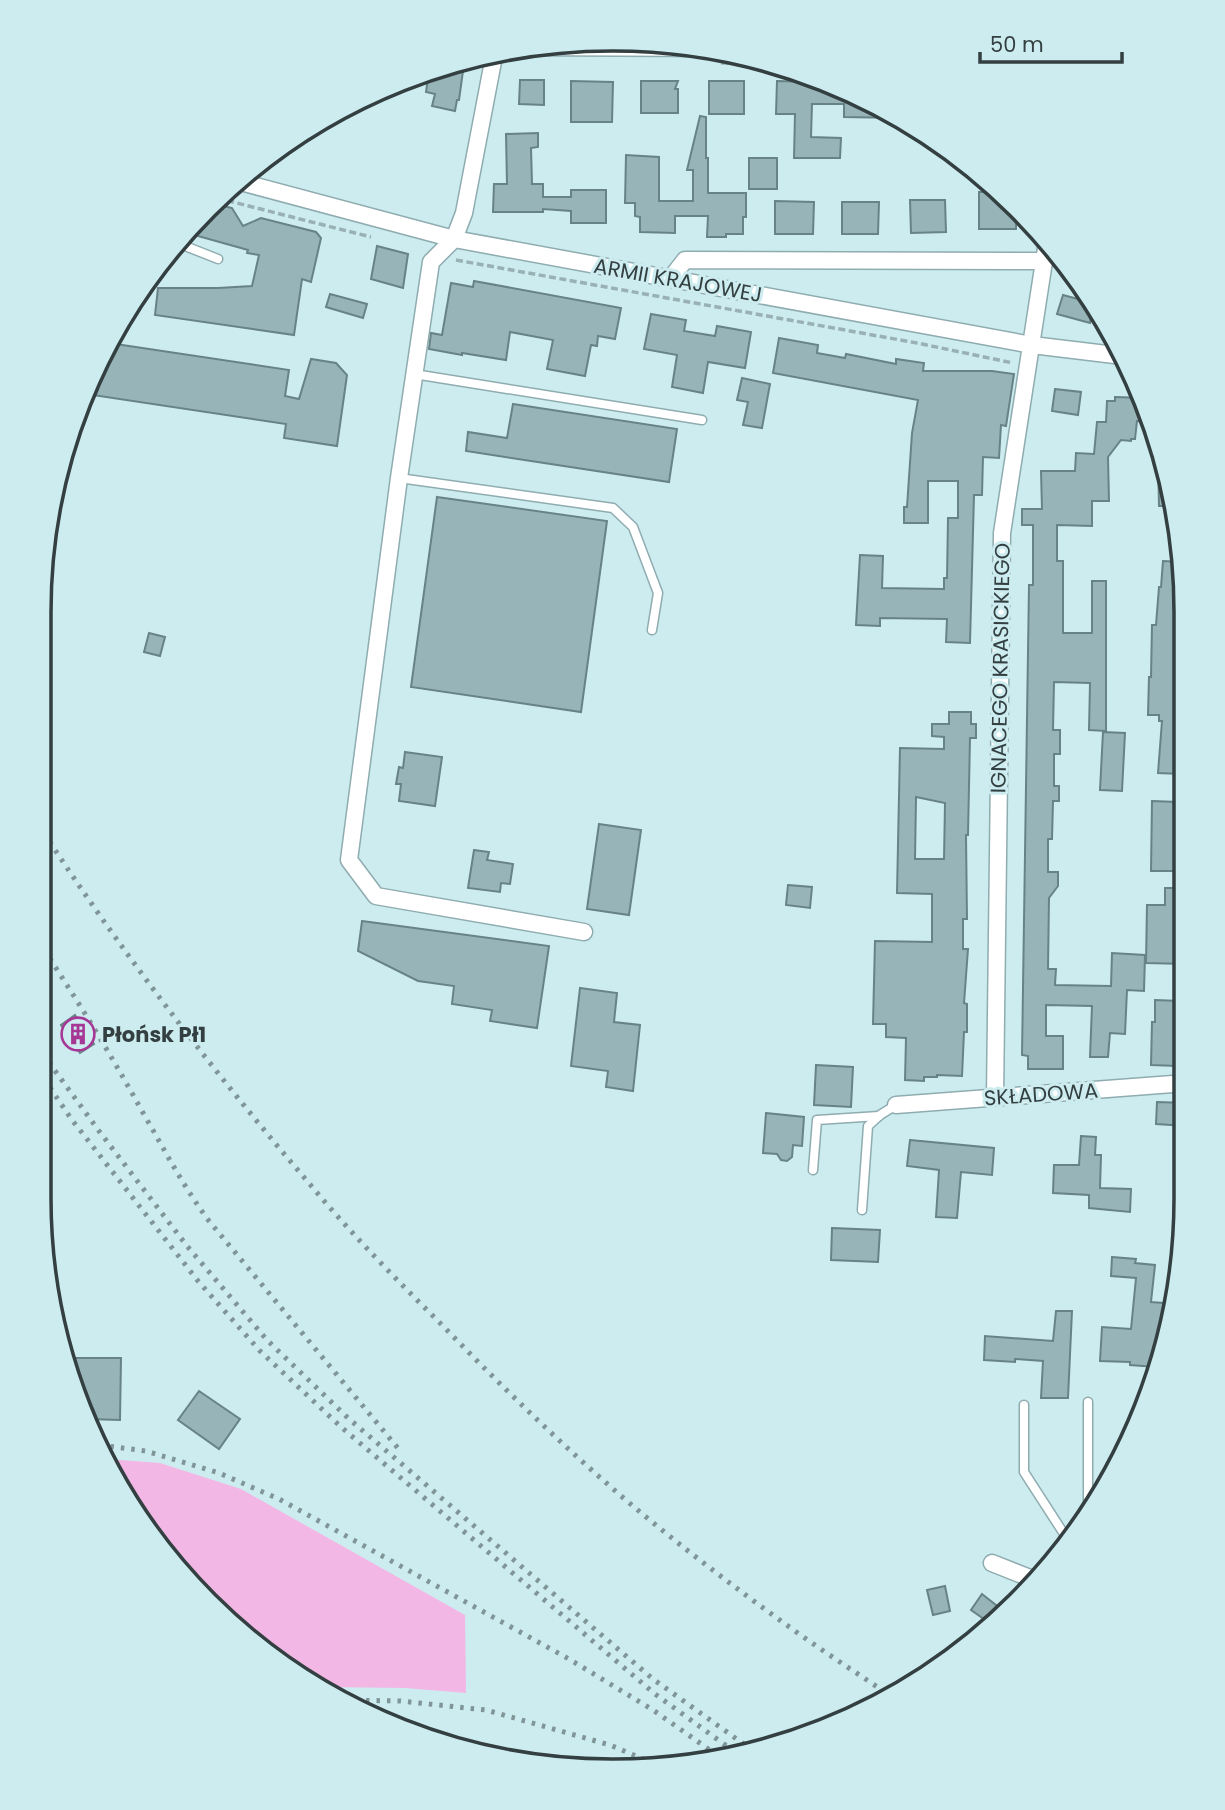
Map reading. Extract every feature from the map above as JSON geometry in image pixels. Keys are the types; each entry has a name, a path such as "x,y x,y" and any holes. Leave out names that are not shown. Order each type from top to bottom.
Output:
{"street":[{"path":"610,51 664,54"},
{"path":"492,64 464,213 454,239 431,262 399,478 349,860 376,896 583,932"},
{"name":"ARMII KRAJOWEJ","path":"249,184 454,239 1032,345 1111,355"},
{"name":"IGNACEGO KRASICKIEGO","path":"995,1097 1002,533 1046,255"},
{"path":"671,278 685,260 1045,261"},
{"name":"SKŁADOWA","path":"896,1105 1174,1084"},
{"path":"992,1563 1027,1577"}],"lane":[{"path":"186,247 218,259"},
{"path":"414,374 702,420"},
{"path":"399,478 613,508 633,527 658,593 652,631"},
{"path":"862,1210 868,1126 896,1105"},
{"path":"813,1170 817,1121 880,1115"},
{"path":"1088,1402 1088,1497"},
{"path":"1024,1405 1024,1472 1063,1532"}],"path":[{"path":"230,201 383,239"},
{"path":"431,262 440,264 445,258 1018,364"}],"shaded area":[{"path":"116,1460 160,1463 241,1489 465,1615 466,1693 405,1688 338,1687 300,1665 271,1643 215,1595 190,1568 145,1510"}],"building":[{"path":"463,71 455,111 432,106 435,94 426,92 427,83"},
{"path":"520,80 544,80 544,105 519,104"},
{"path":"571,81 613,82 612,122 571,122"},
{"path":"641,81 678,81 675,89 678,89 678,113 641,113"},
{"path":"709,81 744,81 744,114 709,114"},
{"path":"777,81 794,81 877,118 844,117 844,104 812,104 811,137 841,138 840,158 794,158 795,114 776,114"},
{"path":"700,116 706,117 708,193 746,193 743,234 707,237 708,216 675,216 675,233 640,232 640,217 635,216 635,203 625,203 626,155 659,157 659,201 693,201 693,170 687,170"},
{"path":"538,133 538,147 531,148 532,184 543,184 543,197 571,197 571,190 606,190 606,223 571,223 571,211 543,209 543,212 493,212 494,184 507,184 506,134"},
{"path":"749,158 777,158 777,189 749,189"},
{"path":"979,192 985,192 1016,221 1016,229 979,229"},
{"path":"910,200 945,200 946,232 911,233"},
{"path":"775,201 814,202 813,234 775,234"},
{"path":"842,202 879,202 878,234 842,234"},
{"path":"225,206 232,208 243,226 261,218 316,232 321,238 311,282 302,279 294,335 155,315 158,288 252,286 259,255 247,253 248,250 196,236"},
{"path":"377,246 408,254 403,288 371,279"},
{"path":"474,281 621,308 615,339 598,336 597,346 591,345 585,376 547,369 553,340 510,332 506,360 429,349 431,333 442,335 451,283 473,287"},
{"path":"330,294 367,304 363,318 326,307"},
{"path":"1063,295 1080,299 1091,318 1090,323 1057,314"},
{"path":"651,314 686,320 684,331 715,336 717,326 751,332 745,368 708,362 703,393 672,387 677,355 644,349"},
{"path":"779,338 818,345 817,353 845,358 846,354 896,364 896,359 924,363 923,371 992,371 1014,374 1006,426 1001,425 999,458 983,457 982,495 974,495 970,643 946,642 947,619 880,618 880,626 856,625 860,555 883,556 882,588 944,589 944,578 947,578 948,518 958,518 958,481 928,481 928,523 904,523 912,433 918,400 773,373"},
{"path":"119,345 289,370 285,396 299,399 311,359 336,363 347,375 337,446 284,438 286,424 95,395"},
{"path":"742,378 770,384 762,428 743,425 748,402 737,400"},
{"path":"1055,389 1081,392 1078,415 1052,411"},
{"path":"1115,397 1131,398 1140,421 1137,421 1135,439 1121,440 1108,457 1109,501 1092,501 1092,526 1057,525 1057,561 1063,561 1063,633 1092,633 1092,581 1106,581 1106,731 1089,730 1090,683 1054,682 1053,730 1060,730 1060,754 1054,754 1054,786 1059,786 1059,801 1053,801 1052,839 1048,839 1048,872 1058,872 1058,886 1049,898 1048,969 1056,969 1055,985 1111,986 1112,953 1145,955 1144,991 1127,990 1125,1034 1110,1033 1108,1057 1090,1057 1092,1006 1046,1005 1046,1036 1063,1036 1063,1069 1028,1069 1028,1056 1022,1055 1029,585 1033,585 1033,525 1022,525 1022,509 1042,509 1041,471 1075,471 1076,453 1094,454 1097,422 1106,422 1107,401 1115,401"},
{"path":"513,404 677,429 669,482 466,451 468,432 507,438"},
{"path":"1159,483 1164,506 1159,506"},
{"path":"437,497 607,521 581,712 411,687"},
{"path":"1163,561 1171,561 1174,774 1158,773 1162,721 1159,721 1159,715 1148,715 1152,625 1156,625"},
{"path":"149,633 165,637 160,656 144,652"},
{"path":"949,712 971,712 971,724 976,724 976,738 970,738 966,835 967,919 963,919 963,949 968,949 964,1003 967,1004 967,1032 964,1032 962,1076 937,1075 924,1077 924,1081 905,1080 906,1038 886,1037 886,1024 873,1024 875,941 932,942 932,894 897,893 900,748 944,749 944,737 932,736 932,724 949,724","holes":["916,797 945,803 944,859 915,859"]},
{"path":"1103,732 1125,733 1122,791 1100,790"},
{"path":"405,752 442,757 435,806 399,801 401,784 396,784 399,767 403,768"},
{"path":"1152,801 1174,802 1174,871 1151,871"},
{"path":"599,824 641,830 629,915 587,909"},
{"path":"474,850 489,852 487,860 513,864 510,884 501,883 500,892 468,888"},
{"path":"788,885 812,887 810,908 786,905"},
{"path":"1165,888 1174,888 1174,964 1146,963 1147,905 1165,905"},
{"path":"362,921 549,946 537,1028 490,1021 492,1010 452,1004 454,986 418,981 358,951"},
{"path":"580,988 617,993 614,1022 640,1025 633,1091 606,1087 608,1071 571,1066"},
{"path":"1155,1000 1174,1001 1174,1066 1151,1065 1152,1022 1155,1022"},
{"name":"Płońsk Pł1","path":"75,1015 94,1044 80,1053 61,1025"},
{"path":"816,1065 853,1067 851,1107 814,1105"},
{"path":"1157,1102 1174,1103 1174,1125 1156,1124"},
{"path":"766,1113 804,1117 802,1146 793,1145 792,1157 787,1161 781,1160 777,1154 763,1153"},
{"path":"1081,1136 1096,1137 1095,1155 1101,1155 1100,1188 1131,1189 1130,1212 1089,1208 1089,1195 1053,1193 1054,1165 1079,1165"},
{"path":"910,1140 994,1148 992,1175 961,1172 957,1218 936,1217 939,1170 907,1166"},
{"path":"832,1228 880,1230 878,1262 831,1260"},
{"path":"1112,1257 1136,1259 1135,1263 1155,1265 1151,1302 1164,1303 1148,1366 1130,1365 1130,1362 1100,1361 1102,1327 1131,1329 1136,1278 1111,1276"},
{"path":"1056,1311 1072,1311 1068,1398 1041,1398 1043,1361 984,1360 985,1336 1053,1341"},
{"path":"75,1358 121,1358 120,1420 97,1419"},
{"path":"199,1391 240,1419 219,1449 178,1420"},
{"path":"945,1586 950,1611 933,1615 927,1590"},
{"path":"982,1594 998,1606 984,1619 971,1610"}],"railway":[{"path":"51,844 136,965 205,1057 277,1146 362,1243 487,1371 641,1513 773,1615 882,1690"},
{"path":"51,961 209,1221 402,1453"},
{"path":"51,1065 187,1246 267,1340 348,1418 653,1679 743,1743"},
{"path":"51,1089 72,1120 198,1281 260,1351 341,1427 655,1694 728,1747"},
{"path":"109,1446 146,1451 219,1473 279,1499 569,1659 653,1710 710,1750"},
{"path":"363,1700 400,1701 486,1710 610,1745 641,1758"}],"place":[{"name":"Płońsk Pł1","path":"78,1034"}]}
